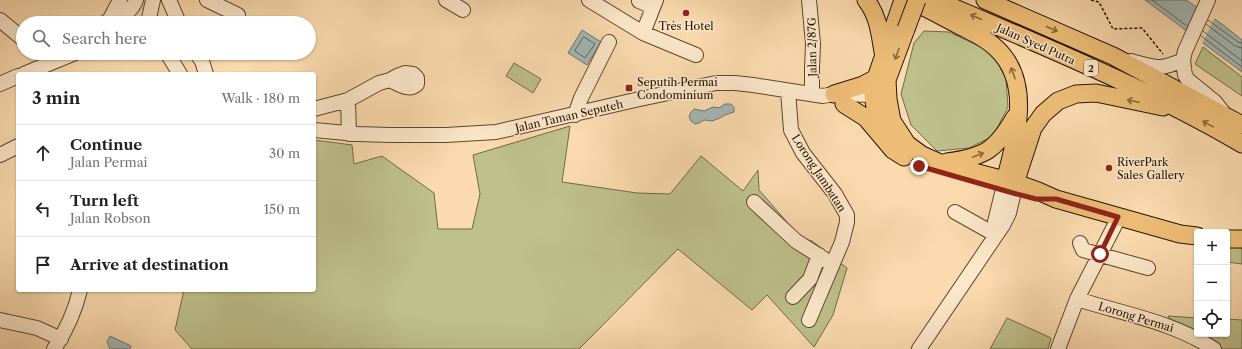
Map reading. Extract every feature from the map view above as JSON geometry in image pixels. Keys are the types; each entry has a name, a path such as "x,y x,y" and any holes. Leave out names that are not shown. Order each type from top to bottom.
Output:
{"main road":[{"path":"866,0 875,15 880,29 884,55 882,79 888,99 892,121"},
{"path":"903,0 900,26 882,79 877,101 886,133 892,144 904,157"},
{"path":"910,0 983,38 996,47 1005,57 1013,72 1017,88 1019,111 1009,187"},
{"path":"884,55 900,26 917,0"},
{"name":"Jalan Syed Putra","path":"936,0 1137,87 1242,144"},
{"name":"Jalan Syed Putra","path":"985,0 1113,56 1242,124"},
{"path":"828,97 882,79"},
{"path":"1009,187 1033,128 1043,114 1058,101 1076,94 1096,93 1185,112"},
{"path":"828,97 866,118 892,150 930,171 1009,187 1038,191 1056,199 1118,217 1180,234 1194,236"},
{"path":"877,101 907,144 922,155 940,163 1009,187 1036,199 1056,199"},
{"path":"940,163 959,161 984,153 996,144 1005,134 1019,111"},
{"path":"1024,153 1027,172 1038,191"},
{"path":"1230,239 1242,239"}],"street":[{"path":"111,16 120,0"},
{"path":"122,16 135,4 136,0"},
{"path":"149,16 153,0"},
{"path":"169,0 176,16"},
{"path":"207,0 238,15"},
{"path":"446,0 464,10"},
{"path":"588,0 643,33 696,55"},
{"name":"Jalan 2/87G","path":"809,0 813,44 812,68 828,97"},
{"path":"1208,0 1184,56 1185,75 1188,80 1215,102 1225,114"},
{"path":"639,1 654,4 643,33"},
{"path":"0,20 16,33"},
{"path":"575,115 581,98 609,42"},
{"path":"1113,56 1159,68 1167,67 1184,56"},
{"path":"29,72 58,60"},
{"path":"173,60 179,72"},
{"path":"201,60 205,72"},
{"path":"0,84 16,77"},
{"path":"316,108 348,100 379,83 390,80"},
{"name":"Jalan Taman Seputeh","path":"316,130 349,134 439,135 496,132 716,83 753,84 828,97 877,101"},
{"name":"Lorong Jambatan","path":"788,91 791,130 803,153 834,194 846,215 847,222 842,242 808,320"},
{"path":"348,100 349,134"},
{"path":"0,155 16,147"},
{"path":"919,349 996,235 995,222 1009,187"},
{"path":"754,202 796,241 832,264"},
{"path":"955,212 996,235"},
{"path":"1058,349 1077,299 1118,217"},
{"path":"1080,243 1084,250 1148,268"},
{"path":"793,297 810,279 819,255"},
{"path":"0,320 37,328 57,344 76,306 80,292"},
{"name":"Lorong Permai","path":"1077,299 1156,322 1182,332 1214,349"}],"path":[{"path":"1091,0 1100,2 1113,29 1142,28 1163,55"}],"green space":[{"path":"924,31 949,32 992,52 1006,79 1008,107 993,136 969,148 937,151 911,125 901,94 914,43"},
{"path":"1203,47 1242,77 1242,96 1195,64"},
{"path":"514,63 541,79 533,93 506,76"},
{"path":"570,126 562,182 637,193 670,194 701,156 743,191 758,170 759,190 801,238 812,241 847,268 833,315 814,347 767,295 752,310 678,249 579,349 192,349 175,330 184,292 316,292 316,140 352,145 354,164 382,156 434,193 438,229 472,229 480,194 473,155"},
{"path":"1230,247 1242,248 1242,264 1230,262"},
{"path":"1168,316 1194,318 1194,333 1175,324"},
{"path":"1007,318 1051,338 1048,349 990,349"},
{"path":"1230,319 1242,320 1242,349 1223,349 1214,342 1203,337 1230,337"}],"water":[{"path":"1145,0 1186,0 1222,24 1242,40 1242,72"},
{"path":"582,30 601,42 587,65 568,53"},
{"path":"725,104 731,104 734,107 734,112 712,121 704,120 695,124 689,117 694,109 704,111 713,107 719,108"},
{"path":"110,336 131,346 130,349 110,349 107,342"}],"pier":[{"path":"1199,7 1215,17 1202,44 1188,34"}],"place":[{"name":"Très Hotel","path":"686,13"},
{"name":"Seputih Permai Condominium","path":"629,88"},
{"name":"RiverPark Sales Gallery","path":"1109,168"}],"route":[{"path":"919,166 930,171 1036,199 1056,199 1118,217 1100,254"}]}
